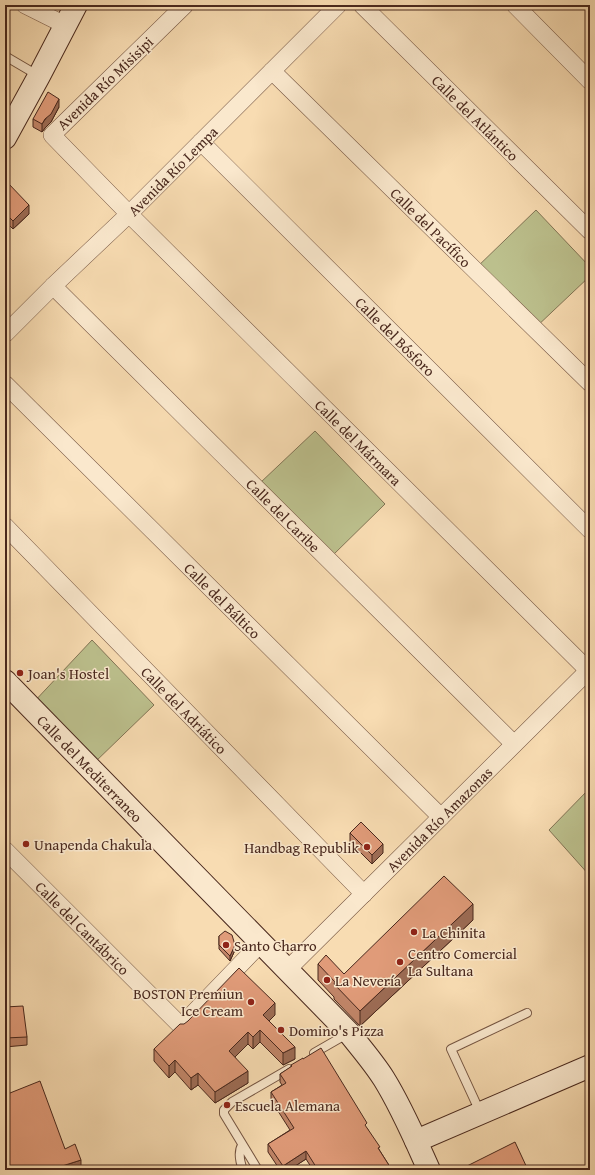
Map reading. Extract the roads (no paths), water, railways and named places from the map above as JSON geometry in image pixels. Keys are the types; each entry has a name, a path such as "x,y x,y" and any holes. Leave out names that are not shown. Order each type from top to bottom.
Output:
{"street":[{"path":"24,5 65,25"},
{"path":"7,129 39,76 76,5"},
{"name":"Avenida Río Misisipi","path":"129,214 52,135 185,5"},
{"name":"Avenida Río Lempa","path":"5,334 129,214 338,5"},
{"name":"Calle del Atlántico","path":"362,5 590,231"},
{"path":"516,5 590,81"},
{"name":"Calle del Pacífico","path":"272,71 590,383"},
{"name":"Calle del Bósforo","path":"201,142 590,530"},
{"name":"Calle del Mármara","path":"129,214 589,670"},
{"name":"Calle del Caribe","path":"54,286 514,744"},
{"name":"Calle del Báltico","path":"5,384 441,817"},
{"name":"Calle del Adriático","path":"5,526 364,894"},
{"name":"Avenida Río Amazonas","path":"288,969 589,670"},
{"name":"Calle del Mediterraneo","path":"5,680 349,1033 366,1053 384,1079 401,1110 429,1170"},
{"name":"Calle del Cantábrico","path":"5,850 181,1026 261,943"},
{"path":"416,1141 590,1066"}],"lane":[{"path":"5,56 39,76"},
{"path":"481,1113 451,1049 528,1013"},
{"path":"308,1057 349,1033"},
{"path":"258,1170 224,1114 224,1110 232,1102 294,1065"},
{"path":"242,1145 240,1154 243,1170"}],"place":[{"name":"Joan's Hostel","path":"20,673"},
{"name":"Unapenda Chakula","path":"26,844"},
{"name":"Handbag Republik","path":"367,847"},
{"name":"La Chinita","path":"414,932"},
{"name":"Santo Charro","path":"226,945"},
{"name":"Centro Comercial La Sultana","path":"400,962"},
{"name":"La Nevería","path":"327,980"},
{"name":"BOSTON Premiun Ice Cream","path":"251,1002"},
{"name":"Domino's Pizza","path":"281,1030"},
{"name":"Escuela Alemana","path":"227,1105"}]}
